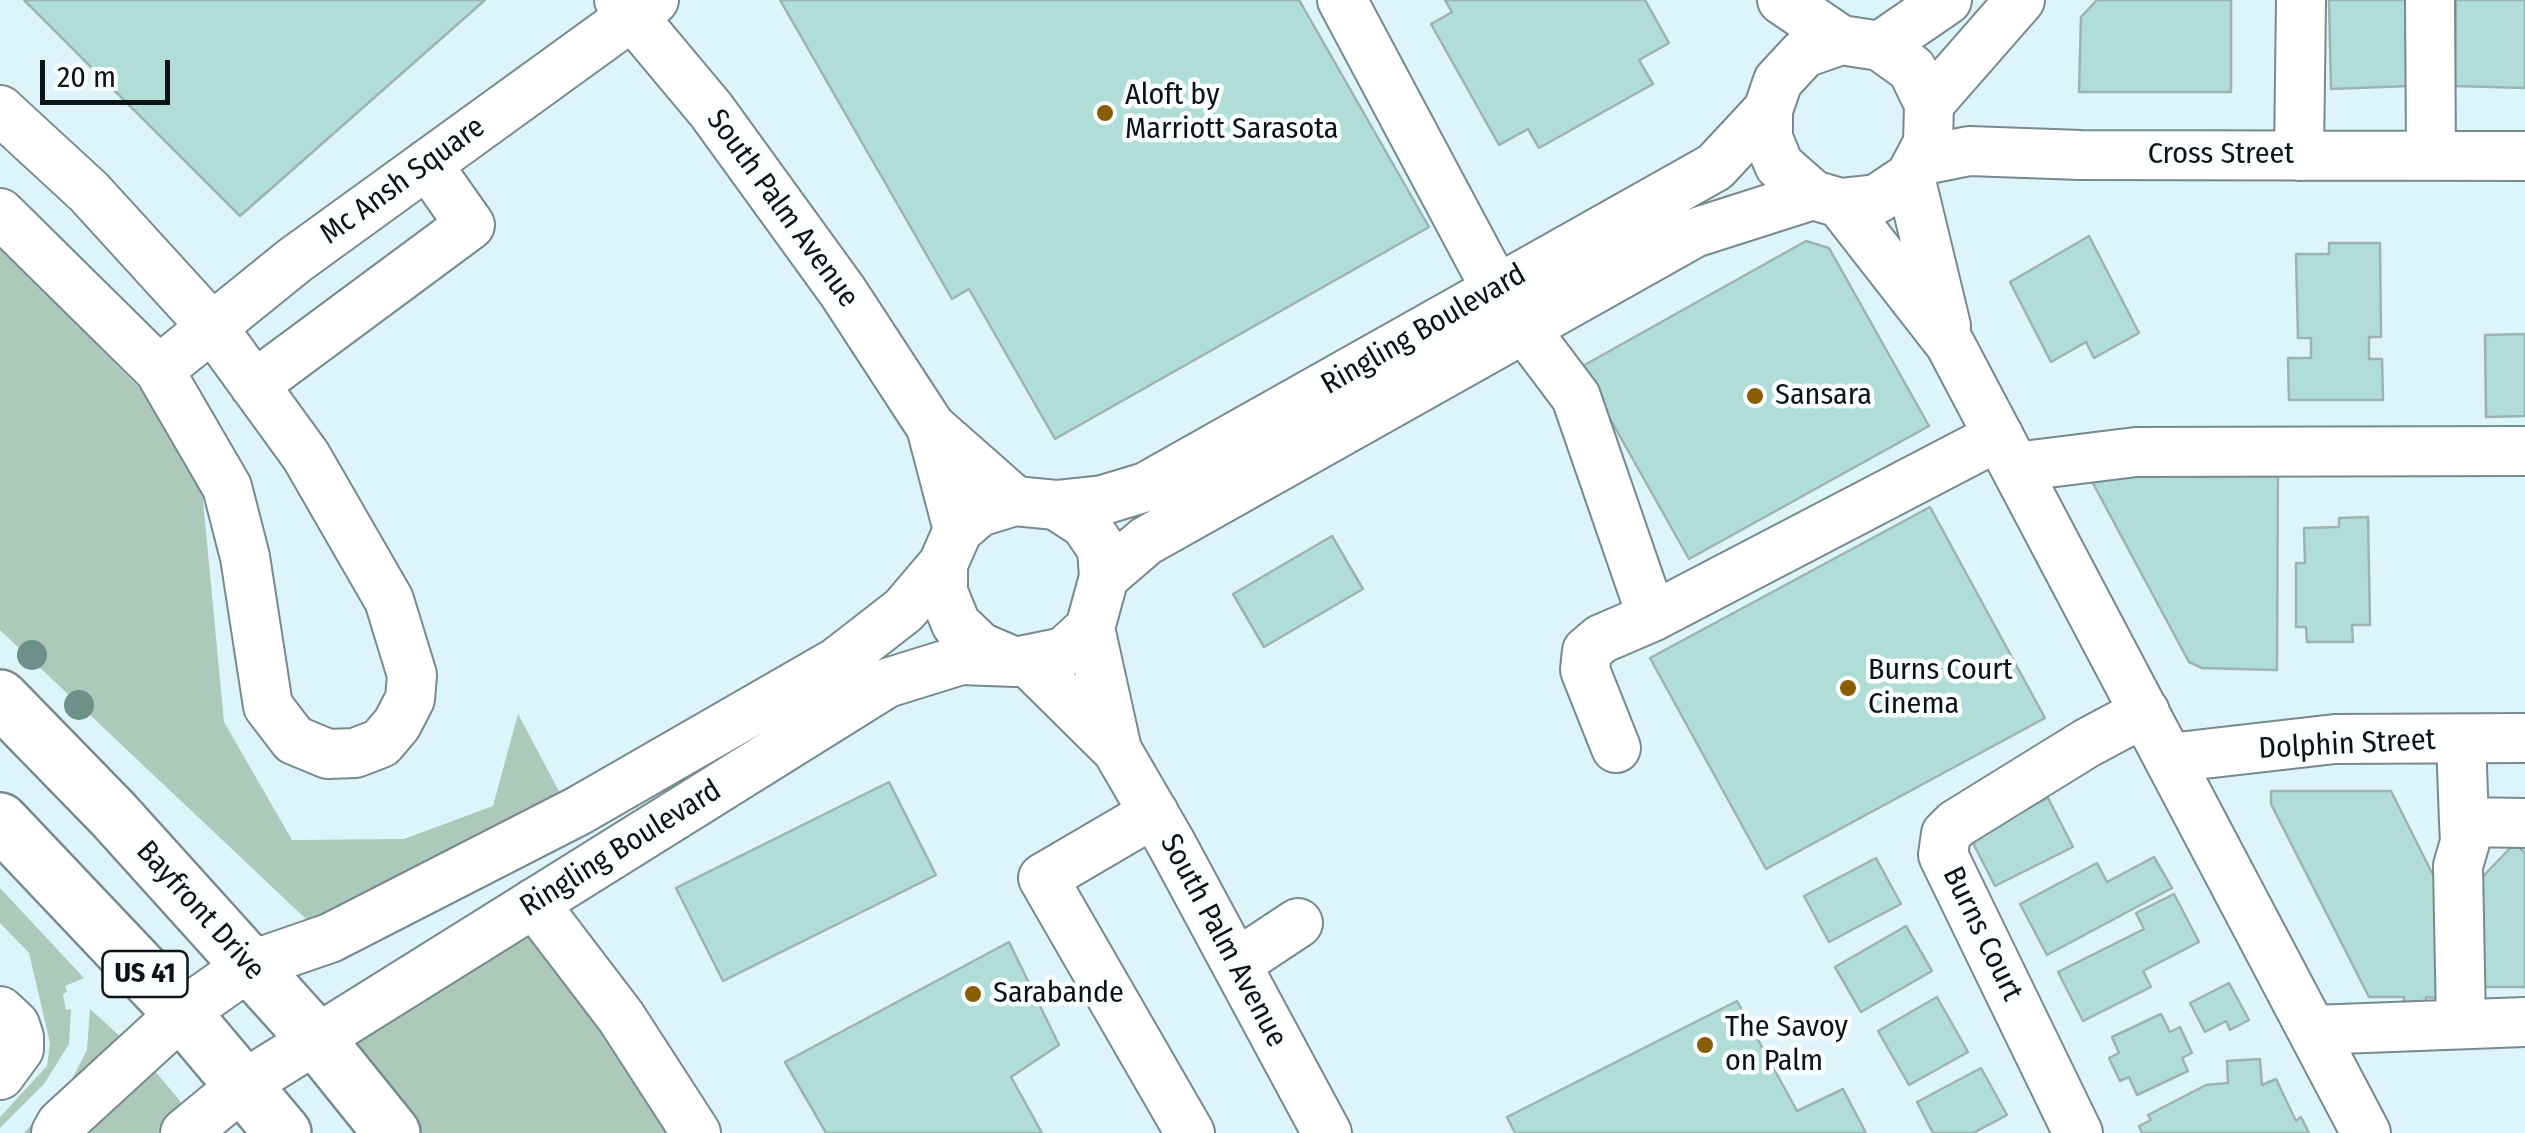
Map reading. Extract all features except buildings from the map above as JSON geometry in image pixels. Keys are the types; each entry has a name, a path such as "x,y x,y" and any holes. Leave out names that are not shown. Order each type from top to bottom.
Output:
{"main road":[{"name":"Bayfront Drive","path":"0,698 113,814 317,1040 392,1133"},
{"name":"US 41","path":"0,821 182,1013 283,1133"}],"street":[{"path":"1342,0 1496,289"},
{"path":"1762,0 1773,95 1768,138 1779,165 1826,199 1950,344 2366,1133"},
{"path":"1782,0 1912,69 1929,104 1928,143 1914,169 1877,199 1826,199"},
{"path":"1773,95 1804,54 1860,43 1947,0"},
{"path":"1929,104 2020,0"},
{"path":"2300,0 2300,156"},
{"path":"2430,0 2430,156"},
{"name":"Mc Ansh Square","path":"158,370 295,260 635,5"},
{"name":"South Palm Avenue","path":"635,5 843,292 931,427 1036,503"},
{"name":"Ringling Boulevard","path":"56,1133 182,1013 248,966 330,938 578,812 838,662 904,610 979,512 1036,503 1103,500 1146,488 1715,167 1773,95"},
{"path":"0,110 89,192 212,328 306,456 389,600 412,675 410,699 381,743 355,753 328,754 294,740 268,706 245,556 227,487 158,370 0,213"},
{"name":"Cross Street","path":"1914,169 1969,150 2081,155 2525,156"},
{"path":"254,385 470,226 427,164"},
{"path":"1914,169 1950,344"},
{"name":"Ringling Boulevard","path":"1104,577 1146,542 1694,233 1826,199"},
{"path":"1524,328 1576,397 1652,617"},
{"name":"South Palm Avenue","path":"931,427 951,547"},
{"path":"1616,748 1584,670 1587,651 1600,640 2007,452 2525,451"},
{"path":"1036,503 1085,524 1102,549 1104,577 1090,628"},
{"path":"951,547 943,592 956,624 980,647 1021,661"},
{"name":"Ringling Boulevard","path":"185,1133 243,1085 887,682 961,660 1021,661 1064,652 1090,628"},
{"name":"South Palm Avenue","path":"1090,628 1117,750"},
{"name":"South Palm Avenue","path":"1021,661 1117,750 1327,1133"},
{"name":"Burns Court","path":"2078,1133 1943,855 1946,834 2087,743 2144,712"},
{"name":"Dolphin Street","path":"2169,758 2335,740 2525,738"},
{"path":"2461,1023 2458,866 2465,842 2462,739"},
{"path":"1154,813 1043,878 1190,1133"},
{"path":"2464,822 2525,823"},
{"path":"534,903 621,1017 696,1133"},
{"path":"1236,964 1298,923"},
{"path":"0,1010 19,1037 19,1049 0,1074"},
{"path":"2313,1030 2525,1022"}],"green space":[{"path":"0,247 146,395 202,490 224,722 292,840 404,839 493,806 518,714 560,793 306,919 0,630"},
{"path":"0,888 84,978 65,986 66,1010 71,1009 69,1044 44,1084 0,1128 0,1117 47,1066 50,1043 29,953 0,923"},
{"path":"534,903 696,1133 392,1133 317,1040"},
{"path":"90,1009 144,1058 207,1133 24,1133 71,1081 87,1050"}],"place":[{"name":"Aloft by Marriott Sarasota","path":"1105,113"},
{"name":"Sansara","path":"1755,396"},
{"name":"Burns Court Cinema","path":"1848,688"},
{"name":"Sarabande","path":"973,994"},
{"name":"The Savoy on Palm","path":"1705,1045"}]}
